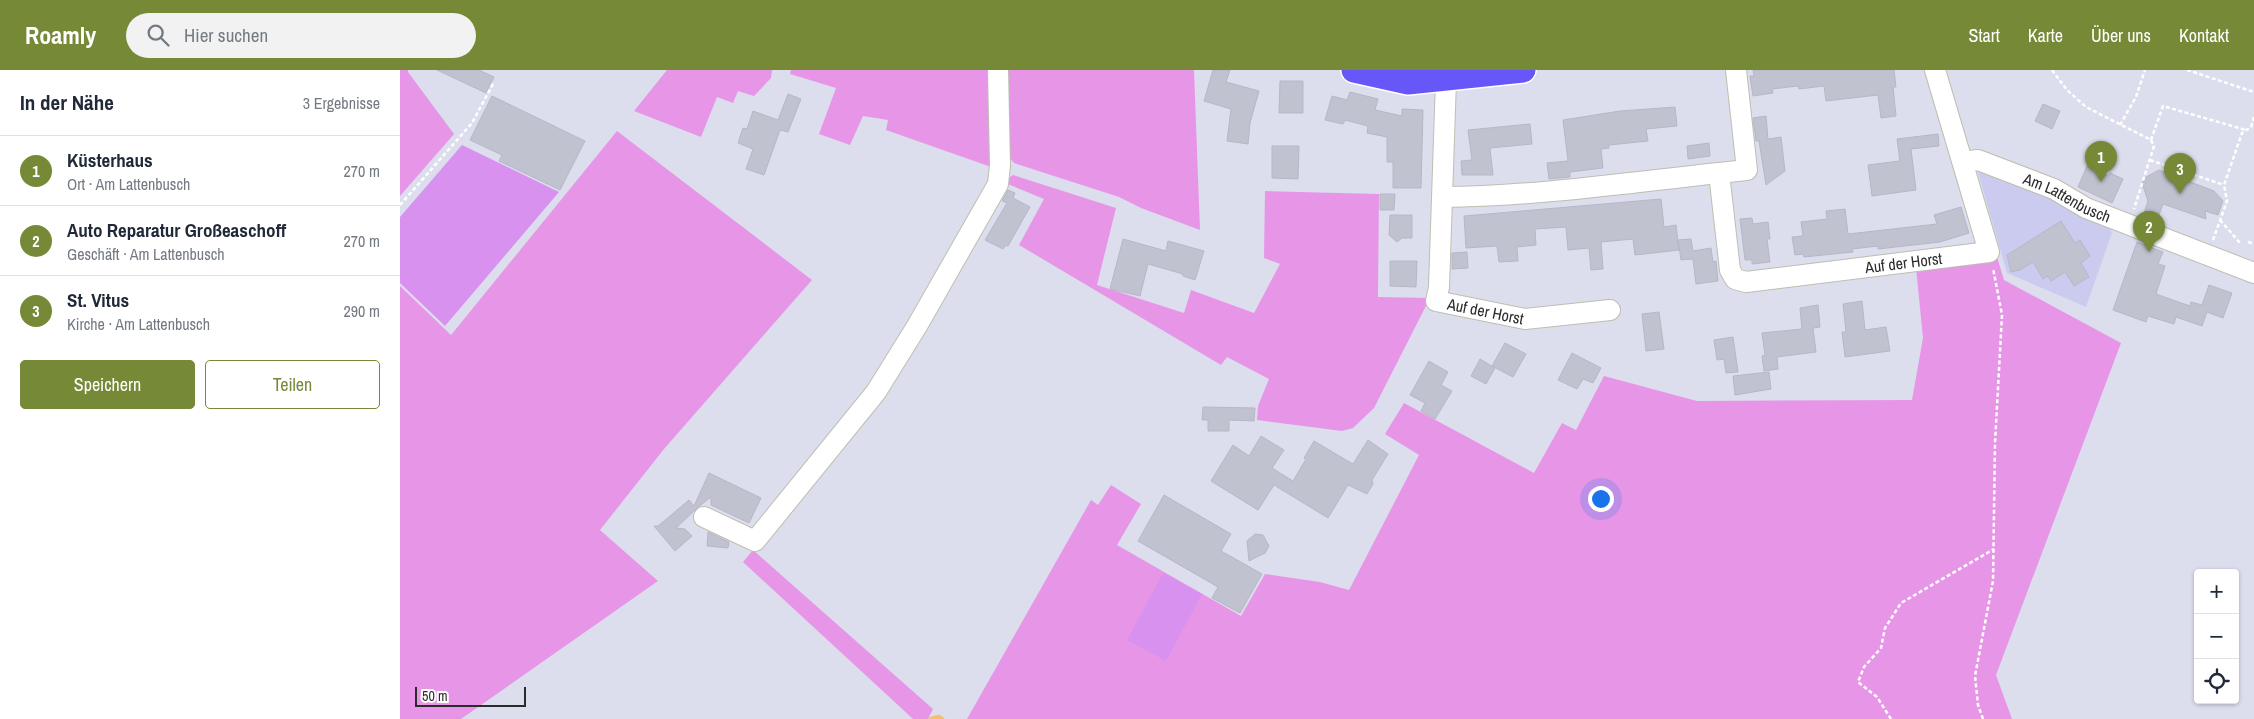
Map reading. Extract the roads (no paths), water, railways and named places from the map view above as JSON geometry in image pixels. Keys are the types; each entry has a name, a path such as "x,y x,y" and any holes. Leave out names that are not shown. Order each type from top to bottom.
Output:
{"main road":[{"path":"1354,70 1408,82 1446,80 1523,70"}],"street":[{"path":"704,517 756,540 876,392 917,326 998,184 1000,165 998,70"},
{"path":"1444,197 1479,197 1628,184 1747,170 1736,70"},
{"path":"1935,70 1963,162"},
{"name":"Auf der Horst","path":"1446,80 1444,197 1439,287 1436,301 1525,319 1610,310"},
{"name":"Am Lattenbusch","path":"1963,162 1978,160 2046,186 2086,208 2254,273"},
{"name":"Auf der Horst","path":"1719,173 1730,270 1736,279 1746,282 1990,252 1963,162"}],"waterway":[{"path":"931,719 939,717 942,719"}],"place":[{"name":"Küsterhaus","path":"2101,182"},
{"name":"St. Vitus","path":"2180,194"},
{"name":"Auto Reparatur Großeaschoff","path":"2149,252"}]}
